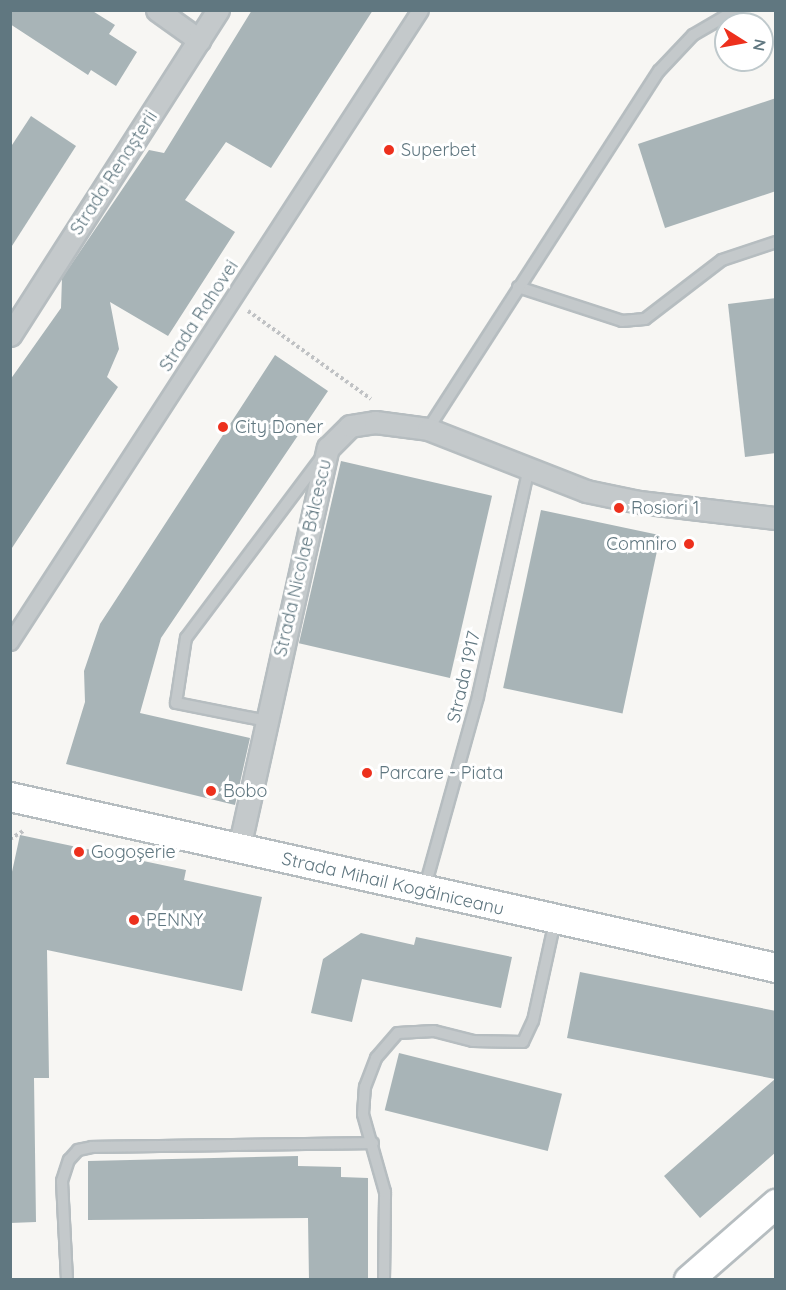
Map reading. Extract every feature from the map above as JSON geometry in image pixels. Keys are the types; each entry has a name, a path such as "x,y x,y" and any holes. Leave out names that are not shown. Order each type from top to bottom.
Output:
{"main road":[{"name":"Strada Mihail Kogălniceanu","path":"10,797 423,892 776,968"},
{"path":"10,815 40,803"},
{"path":"689,1280 776,1204"}],"street":[{"path":"157,10 200,40"},
{"name":"Strada Renașterii","path":"10,335 218,10"},
{"name":"Strada Rahovei","path":"10,642 420,10"},
{"name":"Strada Nicolae Bălcescu","path":"239,848 328,448 339,434 360,423 406,425 428,429 586,491 639,502 776,518"}],"lane":[{"path":"428,429 659,71 693,35 714,17"},
{"path":"518,287 622,321 645,319 722,260 776,242"},
{"path":"267,721 176,703 186,638 328,448"},
{"name":"Strada 1917","path":"423,892 478,696 529,468"},
{"path":"384,1280 385,1192 363,1114 365,1087 376,1058 398,1033 434,1031 473,1041 523,1042 533,1021 555,921"},
{"path":"67,1280 62,1180 69,1160 78,1150 92,1146 373,1143"}],"path":[{"path":"232,300 406,425"}],"building":[{"path":"10,10 91,10 115,25 109,34 137,52 116,86 91,70 88,75 10,24"},
{"path":"252,10 373,10 271,168 226,142 185,200 235,232 168,336 110,302 119,349 107,377 118,387 10,551 10,380 61,308 62,278 149,150 164,153"},
{"path":"776,98 776,191 665,228 638,144"},
{"path":"31,116 76,146 10,249 10,148"},
{"path":"776,298 776,453 745,457 728,304"},
{"path":"275,355 328,391 161,638 140,713 250,738 235,805 66,764 85,702 84,671 100,624"},
{"path":"341,461 492,496 450,678 299,643"},
{"path":"541,510 660,535 622,713 503,688"},
{"name":"PENNY","path":"20,835 186,870 184,880 262,897 242,991 47,950 49,1078 34,1078 36,1222 10,1223 10,881"},
{"path":"361,933 414,945 416,937 512,957 501,1008 362,979 352,1022 311,1013 323,959"},
{"path":"580,972 776,1011 776,1152 700,1218 664,1176 775,1079 567,1038"},
{"path":"399,1053 562,1094 548,1151 385,1110"},
{"path":"298,1156 298,1166 341,1167 341,1177 368,1178 368,1280 309,1280 308,1218 88,1220 88,1161"}],"place":[{"name":"Superbet","path":"389,150"},
{"name":"City Doner","path":"223,427"},
{"name":"Rosiori 1","path":"619,508"},
{"name":"Comniro","path":"689,544"},
{"name":"Parcare - Piata","path":"367,773"},
{"name":"Bobo","path":"211,791"},
{"name":"Gogoșerie","path":"79,852"},
{"name":"PENNY","path":"134,920"}]}
